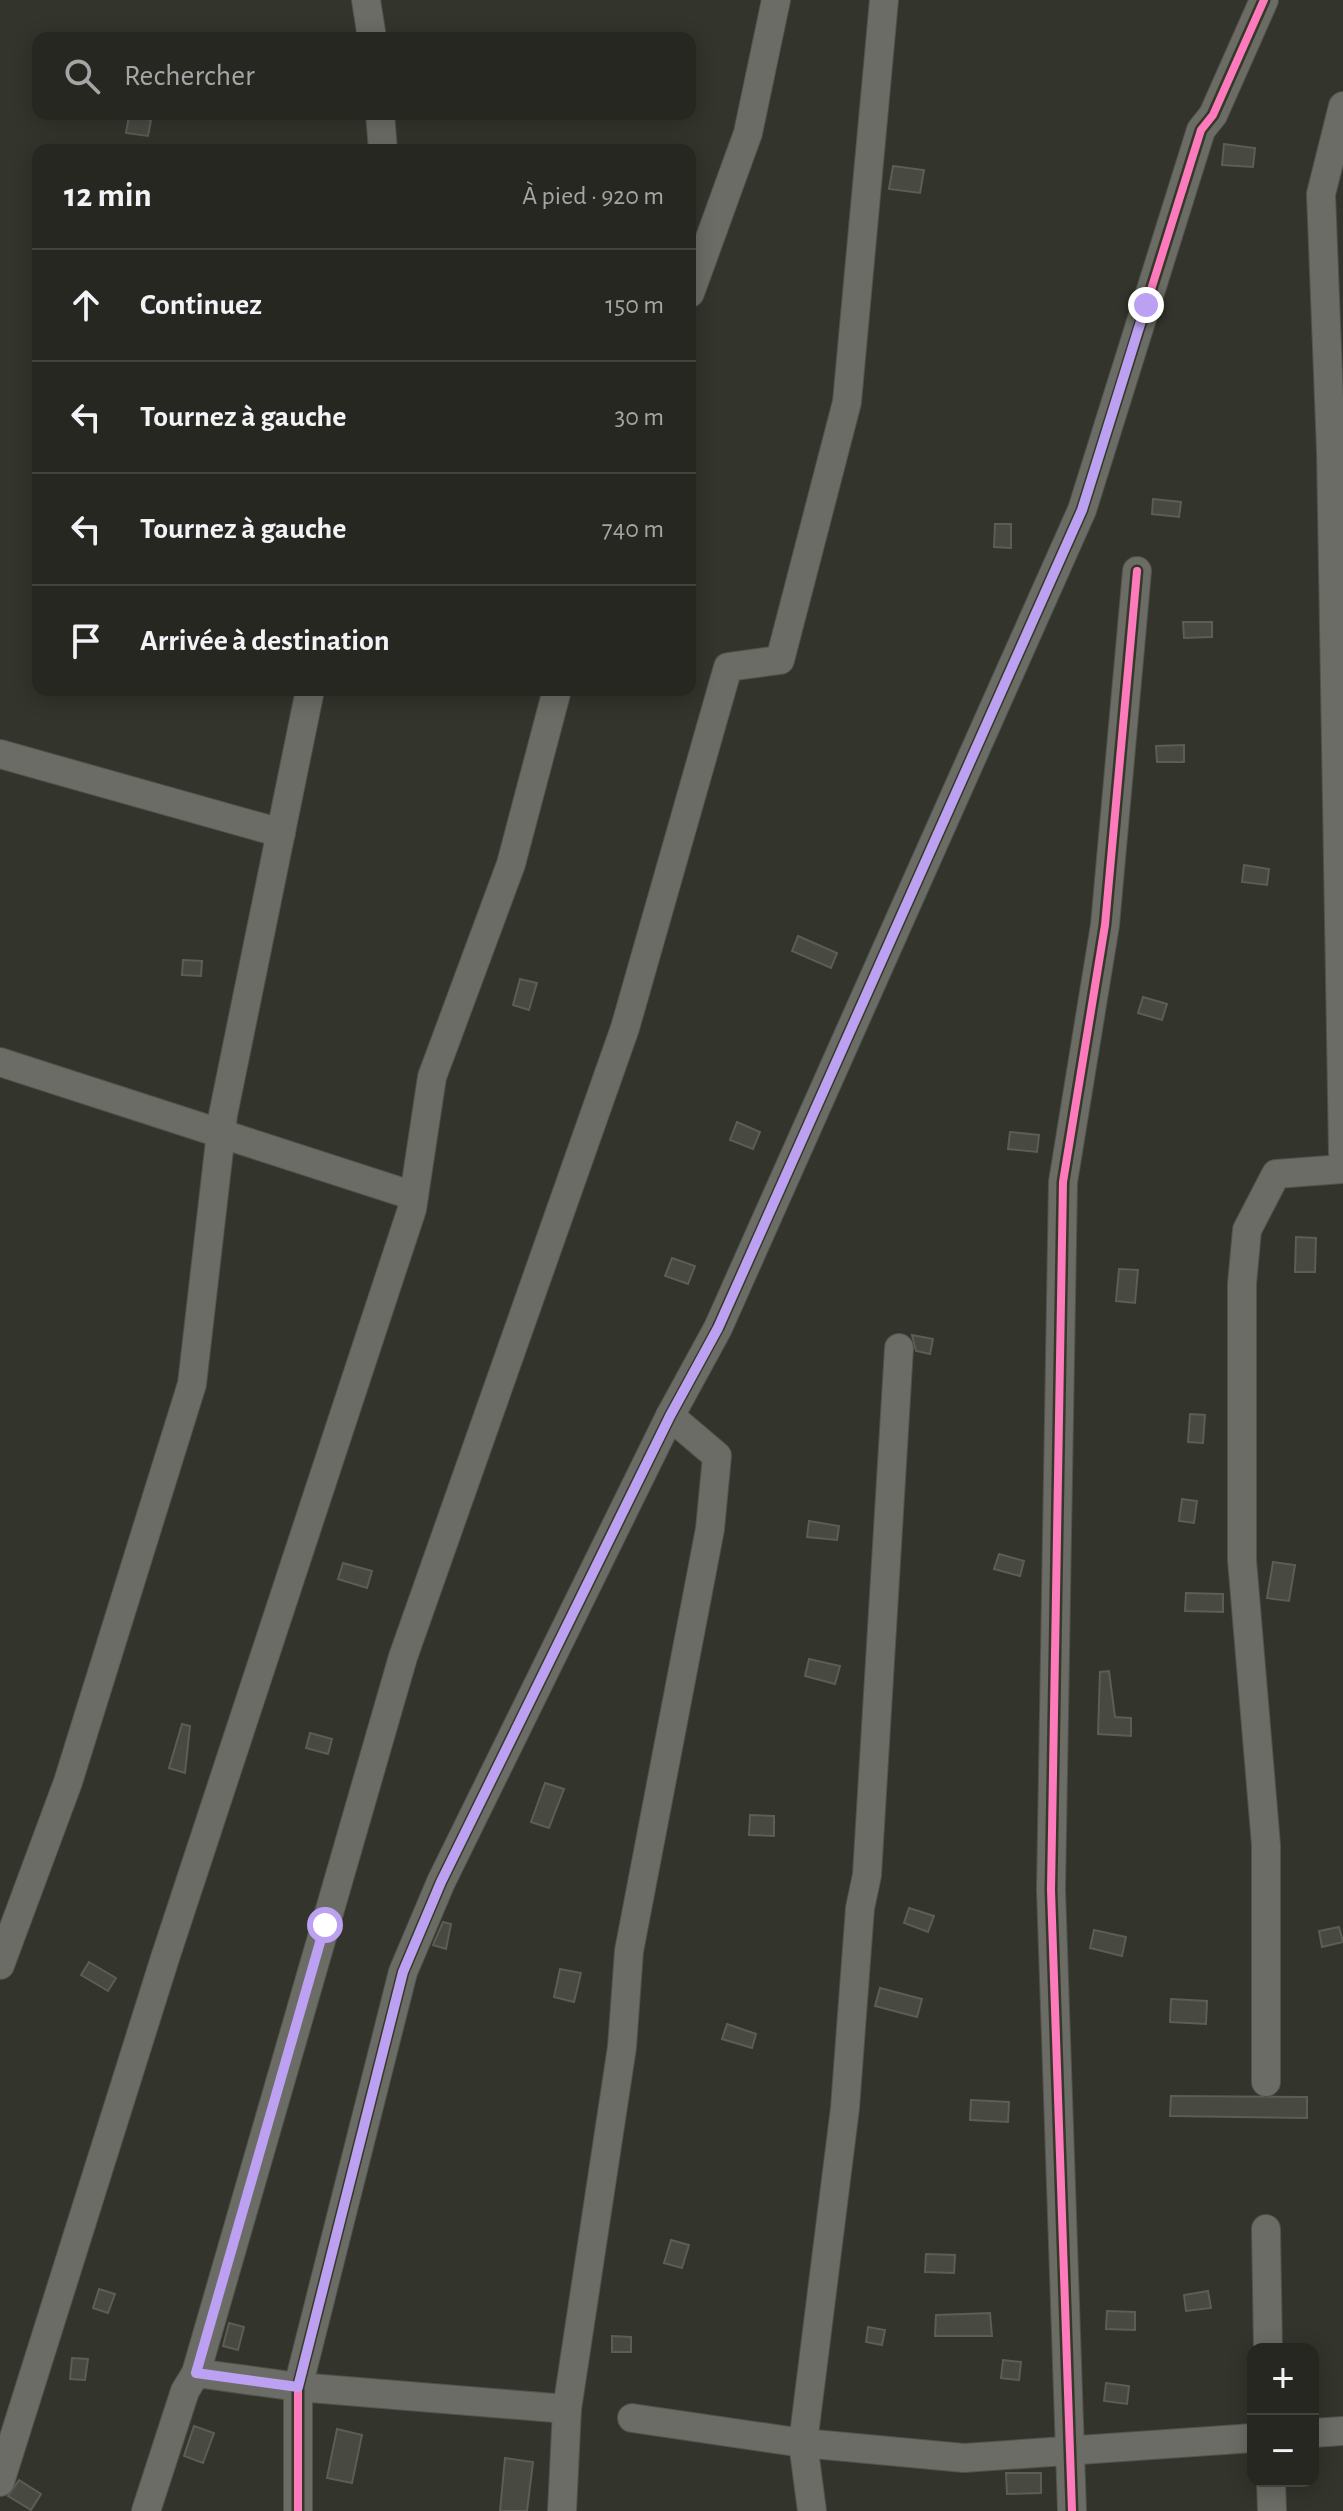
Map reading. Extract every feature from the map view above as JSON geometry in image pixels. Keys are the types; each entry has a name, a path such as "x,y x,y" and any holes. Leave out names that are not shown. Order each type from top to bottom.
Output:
{"street":[{"path":"366,0 371,32"},
{"path":"696,276 748,133 776,0"},
{"path":"146,2511 185,2391 196,2373 403,1657 625,1028 728,667 780,660 847,402 884,0"},
{"path":"298,2511 298,2387 403,1972 441,1882 670,1416 718,1328 1082,510 1201,130 1213,115 1264,0"},
{"path":"1343,106 1321,194 1331,451 1343,1153"},
{"path":"380,120 382,144"},
{"path":"1072,2511 1067,2452 1051,1890 1063,1182 1105,925 1137,571"},
{"path":"0,1965 68,1782 192,1384 221,1131 309,696"},
{"path":"0,2482 165,1958 414,1196 432,1077 511,864 555,696"},
{"path":"0,754 281,833"},
{"path":"0,1062 66,1086 221,1131 414,1196"},
{"path":"1266,2082 1266,1845 1242,1560 1242,1284 1247,1230 1276,1174 1343,1169"},
{"path":"812,2511 803,2443 845,2108 860,1908 867,1875 899,1348"},
{"path":"562,2511 567,2409 622,2047 629,1951 710,1529 717,1456 670,1416"},
{"path":"1266,2229 1268,2343"},
{"path":"196,2373 298,2387 567,2409"},
{"path":"632,2418 803,2443 964,2458 1247,2438"},
{"path":"1319,2433 1343,2431"},
{"path":"1271,2487 1272,2511"}],"building":[{"path":"128,120 151,120 148,136 126,133"},
{"path":"1224,144 1255,148 1253,167 1222,165"},
{"path":"893,166 924,170 920,193 889,189"},
{"path":"1153,499 1181,502 1179,517 1152,514"},
{"path":"995,524 1011,524 1011,548 994,547"},
{"path":"1183,622 1212,622 1212,637 1184,638"},
{"path":"1184,745 1184,762 1157,762 1156,746"},
{"path":"1244,865 1269,869 1267,885 1242,882"},
{"path":"798,936 837,953 831,968 792,951"},
{"path":"183,960 202,961 201,976 182,975"},
{"path":"520,979 537,983 529,1010 513,1005"},
{"path":"1143,997 1167,1004 1162,1020 1138,1013"},
{"path":"737,1122 760,1132 753,1149 730,1140"},
{"path":"1010,1132 1039,1135 1037,1152 1008,1149"},
{"path":"1296,1237 1316,1238 1315,1272 1295,1272"},
{"path":"672,1258 695,1266 688,1284 665,1276"},
{"path":"1119,1269 1138,1270 1135,1303 1116,1301"},
{"path":"912,1335 933,1339 930,1354 916,1351"},
{"path":"1190,1414 1205,1415 1203,1443 1188,1442"},
{"path":"1182,1499 1197,1501 1194,1523 1179,1521"},
{"path":"809,1521 839,1526 837,1540 807,1537"},
{"path":"999,1554 1024,1561 1020,1576 994,1569"},
{"path":"1273,1562 1295,1565 1289,1601 1267,1598"},
{"path":"343,1563 372,1571 367,1588 338,1579"},
{"path":"1186,1593 1223,1594 1223,1612 1185,1611"},
{"path":"809,1659 840,1666 835,1684 805,1676"},
{"path":"1109,1671 1115,1717 1131,1718 1131,1736 1098,1734 1100,1672"},
{"path":"182,1724 190,1726 185,1773 169,1768"},
{"path":"310,1733 332,1739 328,1754 306,1748"},
{"path":"545,1783 564,1789 549,1828 531,1822"},
{"path":"750,1815 774,1816 774,1836 749,1835"},
{"path":"909,1908 934,1916 928,1932 904,1923"},
{"path":"443,1922 451,1924 446,1949 433,1945"},
{"path":"1339,1927 1343,1942 1322,1947 1319,1931"},
{"path":"1094,1930 1126,1937 1122,1956 1090,1948"},
{"path":"89,1962 116,1978 108,1991 81,1975"},
{"path":"560,1969 581,1973 574,2002 554,1997"},
{"path":"880,1988 922,1999 917,2017 875,2006"},
{"path":"1171,1999 1207,2001 1206,2024 1170,2022"},
{"path":"727,2024 756,2034 752,2048 722,2039"},
{"path":"1171,2096 1307,2097 1307,2118 1170,2116"},
{"path":"971,2100 1009,2102 1008,2122 970,2120"},
{"path":"671,2240 689,2245 682,2268 664,2263"},
{"path":"926,2254 955,2255 954,2273 925,2272"},
{"path":"99,2289 115,2294 108,2313 93,2308"},
{"path":"1208,2291 1211,2308 1186,2311 1184,2295"},
{"path":"1107,2311 1135,2312 1135,2330 1106,2329"},
{"path":"990,2313 992,2336 935,2336 936,2315"},
{"path":"229,2323 244,2327 238,2350 223,2346"},
{"path":"868,2327 885,2330 882,2345 866,2342"},
{"path":"612,2336 631,2337 631,2352 612,2352"},
{"path":"72,2358 88,2359 85,2380 70,2379"},
{"path":"1003,2360 1021,2362 1019,2380 1001,2378"},
{"path":"1106,2383 1129,2386 1127,2404 1104,2401"},
{"path":"194,2426 214,2433 203,2463 184,2456"},
{"path":"337,2429 362,2435 352,2483 327,2478"},
{"path":"505,2458 533,2462 527,2511 500,2511"},
{"path":"1006,2473 1041,2473 1041,2493 1007,2494"},
{"path":"19,2480 41,2494 31,2510 8,2496"}],"cycle path":[{"path":"298,2511 298,2387 403,1972 441,1882 670,1416 718,1328 1082,510 1201,130 1213,115 1264,0"},
{"path":"1072,2511 1051,1890 1063,1182 1105,925 1137,571"}],"route":[{"path":"325,1925 196,2373 298,2387 403,1972 441,1882 670,1416 718,1328 1082,510 1146,305"}]}
